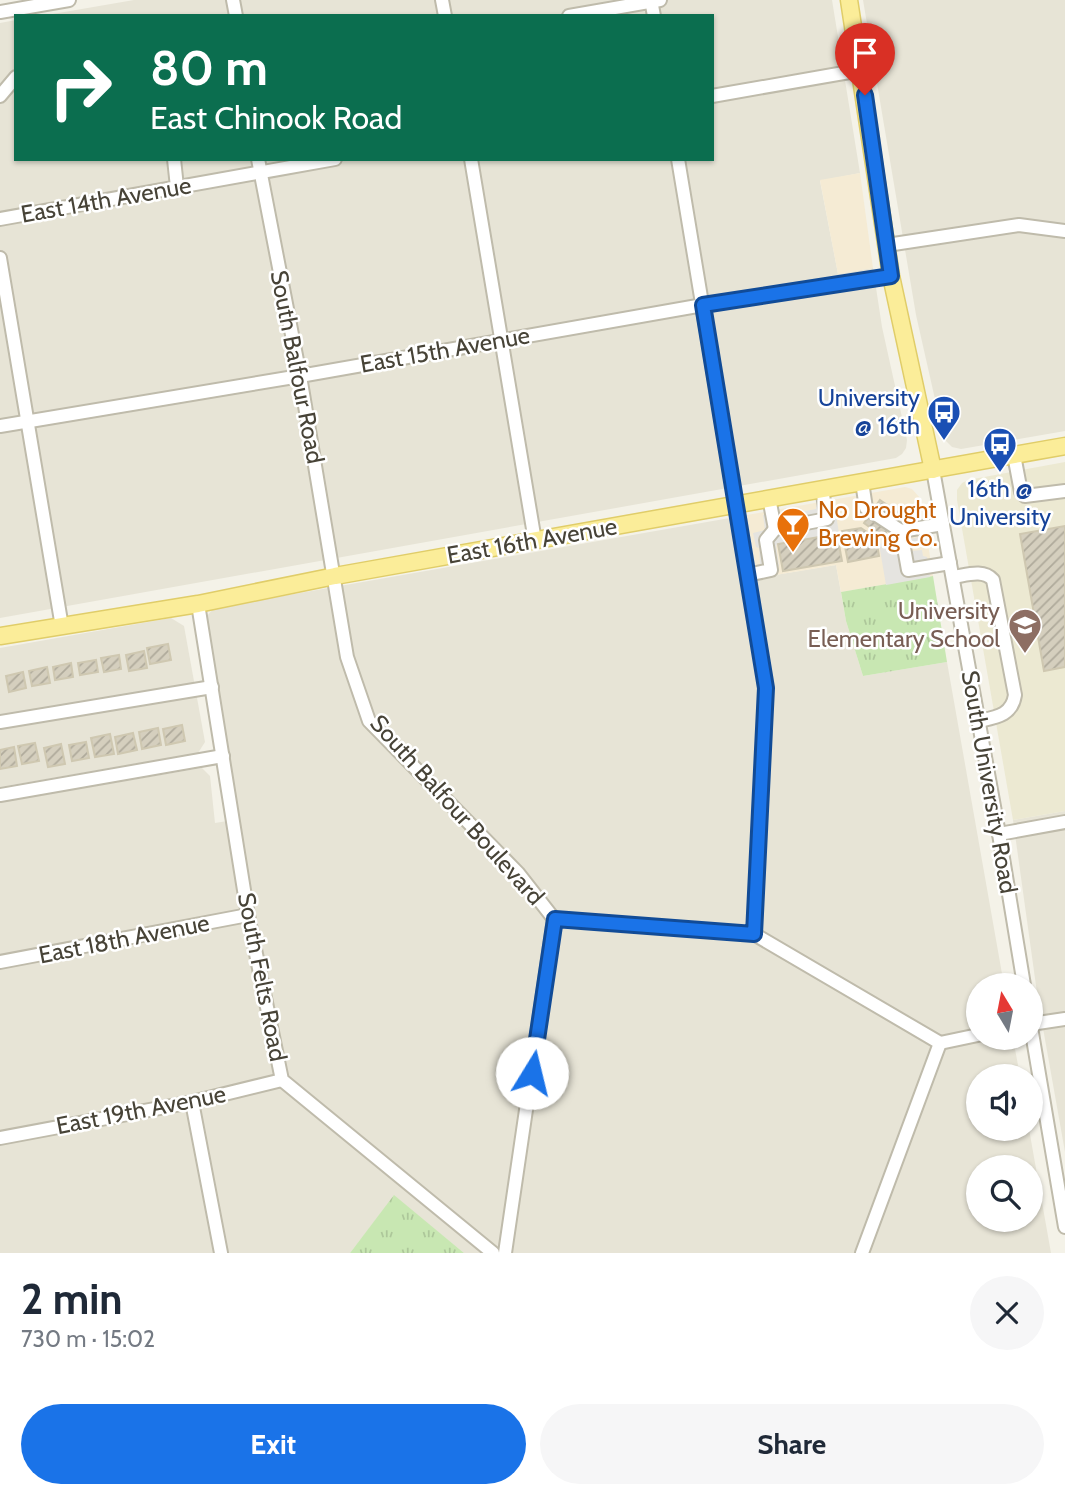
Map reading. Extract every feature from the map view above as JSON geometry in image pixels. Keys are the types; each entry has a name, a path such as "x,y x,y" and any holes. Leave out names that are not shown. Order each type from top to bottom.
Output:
{"main road":[{"name":"South University Road","path":"849,0 891,276 933,470"},
{"name":"East 16th Avenue","path":"0,636 198,604 335,576 1065,446"}],"street":[{"path":"0,12 27,11 69,0"},
{"path":"580,14 654,1"},
{"path":"714,96 861,70"},
{"path":"0,96 14,78"},
{"path":"174,161 177,187"},
{"name":"East 14th Avenue","path":"0,219 177,187 259,165 310,161"},
{"path":"471,161 535,541"},
{"path":"678,161 766,688 754,934"},
{"name":"South Balfour Road","path":"259,165 335,576"},
{"path":"887,244 1019,225 1065,231"},
{"path":"0,258 62,627"},
{"name":"East 15th Avenue","path":"0,426 703,305 891,276"},
{"path":"1014,455 1024,496 1065,491"},
{"name":"South University Road","path":"933,470 1022,973"},
{"path":"862,482 866,508 901,531 943,524"},
{"path":"742,545 766,540 775,528 827,519 822,489"},
{"path":"769,498 775,528"},
{"path":"901,531 908,569 979,573 988,575 993,580 1015,695 1014,704 1008,712 979,721"},
{"path":"747,575 771,570 766,540"},
{"name":"South Balfour Boulevard","path":"335,576 347,657 369,721 518,873 555,919 505,1253"},
{"name":"South Felts Road","path":"198,604 248,915 282,1080 493,1253"},
{"path":"0,722 212,687"},
{"path":"0,795 223,756"},
{"path":"999,834 1065,822"},
{"name":"East 18th Avenue","path":"0,962 248,915"},
{"path":"555,919 754,934 940,1043 966,1038"},
{"path":"1043,1023 1065,1018"},
{"path":"862,1253 940,1043"},
{"path":"1035,1050 1065,1227"},
{"name":"East 19th Avenue","path":"0,1138 192,1102 282,1080"},
{"path":"192,1102 221,1253"}],"shaded area":[{"path":"134,0 832,0 860,173 820,181 838,274 873,268 882,327 907,440 906,448 896,458 0,618 0,23 14,20 14,161 714,161 714,14 53,14"},
{"path":"863,0 1065,0 1065,431 961,449 952,447 944,439 916,315"},
{"path":"860,173 873,268 838,274 820,180"},
{"name":"University Elementary School","path":"1065,462 1065,811 1013,820 957,490 968,480"},
{"path":"905,487 912,489 921,499 933,576 841,592 836,565 758,578 747,515"},
{"path":"834,503 839,533 776,545 779,566 775,568 777,575 761,578 759,548 756,547 753,533 765,530 763,515 778,513 780,516"},
{"path":"747,515 758,578 836,565 846,621 863,676 947,662 1002,973 966,973 966,1050 1015,1050 1018,1064 966,1064 966,1141 1031,1141 1034,1155 966,1155 966,1232 1043,1232 1043,1208 1051,1253 464,1253 394,1196 350,1253 0,1253 0,802 202,768 210,776 215,823 240,819 207,616 214,608"},
{"path":"920,537 921,546 912,548 911,551 922,550 923,556 927,557 930,577 886,585 879,544"},
{"path":"171,618 184,626 205,742 198,753 0,787 0,648"},
{"path":"1065,811 1065,1152 1043,1028 1043,973 1034,973 1013,820"}],"green space":[{"path":"933,576 947,662 863,676 846,621 841,592"},
{"path":"394,1195 464,1253 350,1253"}],"building":[{"path":"880,500 899,513 883,537 864,523"},
{"name":"University Elementary School","path":"1065,526 1065,667 1044,671 1020,534"},
{"path":"861,528 876,538 879,556 848,562 842,531"},
{"path":"837,534 842,561 783,571 778,544"},
{"path":"168,644 171,660 150,664 147,648"},
{"path":"144,651 147,668 129,671 126,655"},
{"path":"119,655 121,669 104,672 101,658"},
{"path":"96,660 98,672 80,675 78,663"},
{"path":"71,663 73,677 55,680 53,667"},
{"path":"47,667 50,683 32,686 29,671"},
{"path":"23,672 26,688 9,692 6,676"},
{"path":"182,725 185,741 166,745 163,729"},
{"path":"158,728 161,745 142,749 139,732"},
{"path":"133,733 137,750 118,754 115,737"},
{"path":"110,734 114,754 95,757 91,738"},
{"path":"86,742 89,758 72,761 69,745"},
{"path":"35,743 39,761 22,764 18,746"},
{"path":"61,744 65,764 48,767 44,748"},
{"path":"14,747 17,766 0,769 0,750"}],"place":[{"name":"University @ 16th","path":"944,442"},
{"name":"16th @ University","path":"1000,474"},
{"name":"No Drought Brewing Co.","path":"793,554"},
{"name":"University Elementary School","path":"1025,655"}],"route":[{"path":"532,1073 555,919 754,934 766,688 703,305 891,276 865,95"}]}
